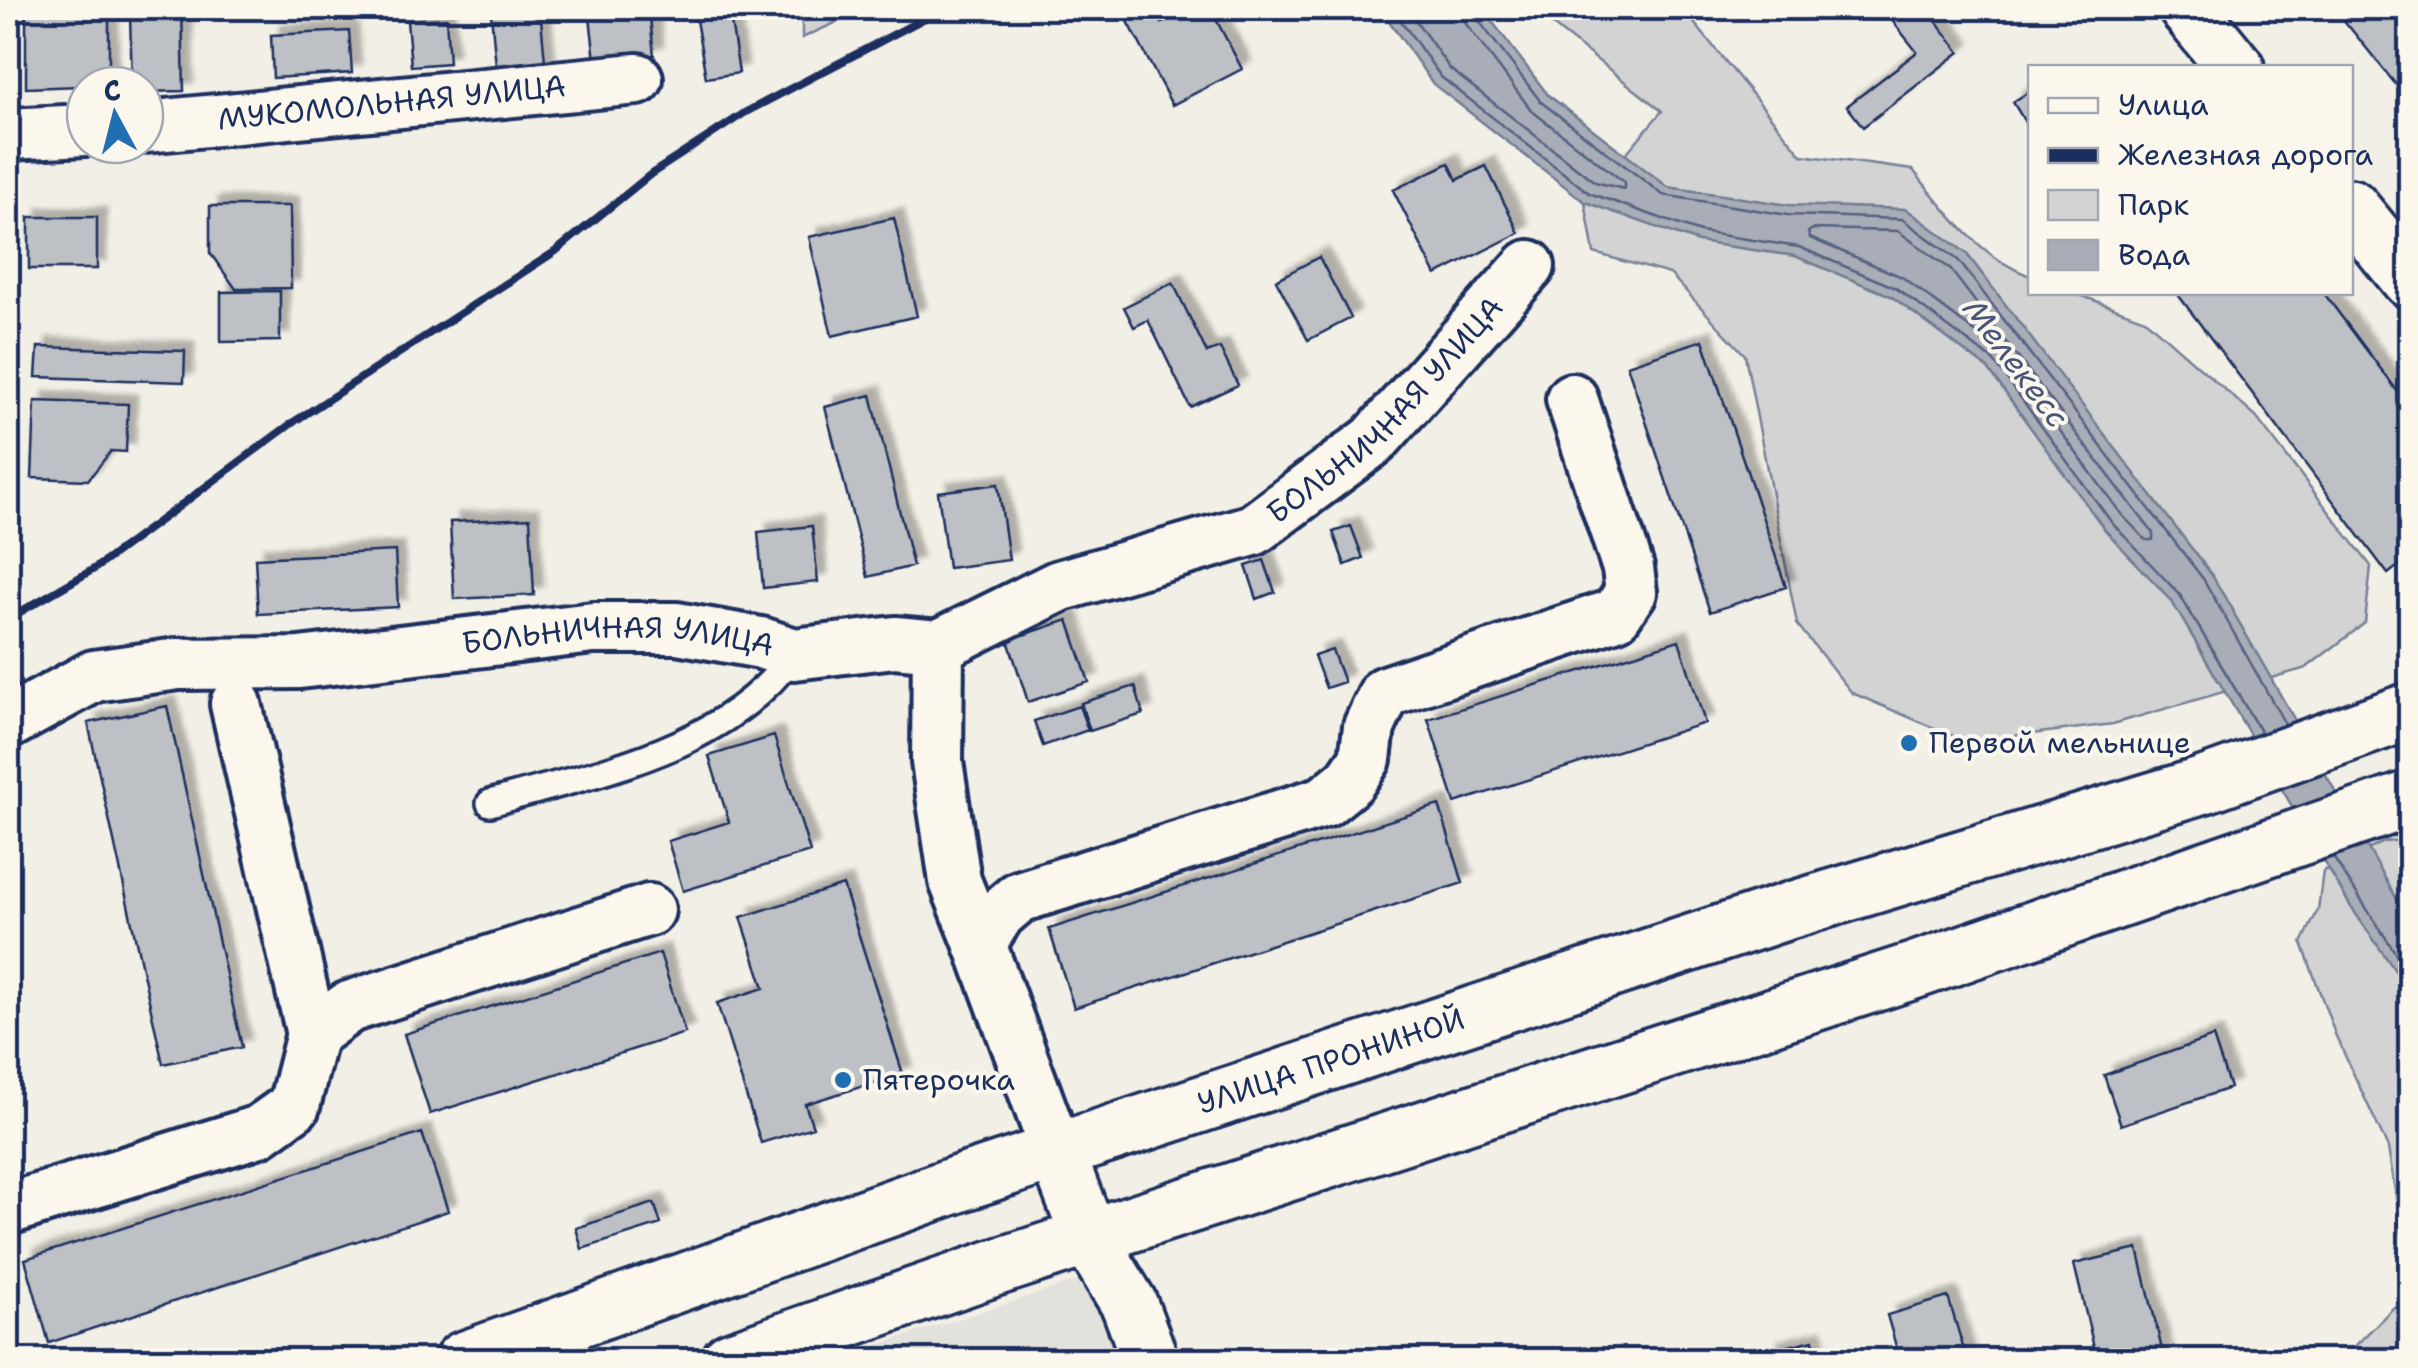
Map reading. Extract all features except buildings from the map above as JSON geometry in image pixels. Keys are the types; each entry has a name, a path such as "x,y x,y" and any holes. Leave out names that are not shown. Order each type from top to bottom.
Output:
{"main road":[{"path":"2186,8 2234,65"},
{"path":"2353,211 2410,280"},
{"name":"УЛИЦА ПРОНИНОЙ","path":"462,1360 1057,1153 1785,912 2204,785 2395,718"},
{"path":"730,1360 991,1269 1914,972 2408,800"},
{"path":"1057,1153 1090,1240 1129,1304 1150,1360"}],"street":[{"name":"МУКОМОЛЬНАЯ УЛИЦА","path":"165,125 636,79"},
{"path":"8,134 65,131"},
{"name":"БОЛЬНИЧНАЯ УЛИЦА","path":"8,723 94,676 178,664 299,663 593,628 677,628 761,643 794,654 895,642 938,646 1059,586 1252,530 1374,440 1529,266"},
{"path":"980,944 998,914 1019,897 1324,802 1350,781 1365,760 1369,727 1385,692 1616,614 1631,592 1628,568 1572,399"},
{"path":"938,646 937,762 955,881 1057,1153"},
{"path":"8,1209 259,1131 294,1106 312,1034 236,704"},
{"path":"312,1034 350,1007 650,910"}],"lane":[{"path":"490,803 666,752 771,686 794,654"}],"shaded area":[{"path":"1096,1275 1123,1360 830,1360"}],"green space":[{"path":"802,8 868,8 802,38"},
{"path":"1531,8 1682,8 1802,155 1913,170 1980,245 2028,275 2028,295 2079,295 2145,319 2256,417 2371,566 2365,623 2306,668 2113,724 1967,742 1852,693 1797,624 1745,355 1670,274 1594,253 1585,202 1662,111"},
{"path":"2410,839 2410,1283 2388,1148 2335,1034 2302,943 2318,910 2323,871 2384,842"},
{"path":"2410,1291 2410,1360 2341,1360"}],"water":[{"name":"Мелекесс","path":"1380,8 1482,8 1548,95 1668,187 1789,205 1906,209 1966,253 2212,575 2410,922 2410,992 2351,907 2171,600 2105,530 1988,369 1891,296 1795,256 1698,242 1585,202 1433,84"}],"railway":[{"path":"8,619 94,569 295,421 556,251 651,174 746,112 944,8"}],"place":[{"name":"Первой мельнице","path":"1909,743"},
{"name":"Пятерочка","path":"843,1080"}]}
